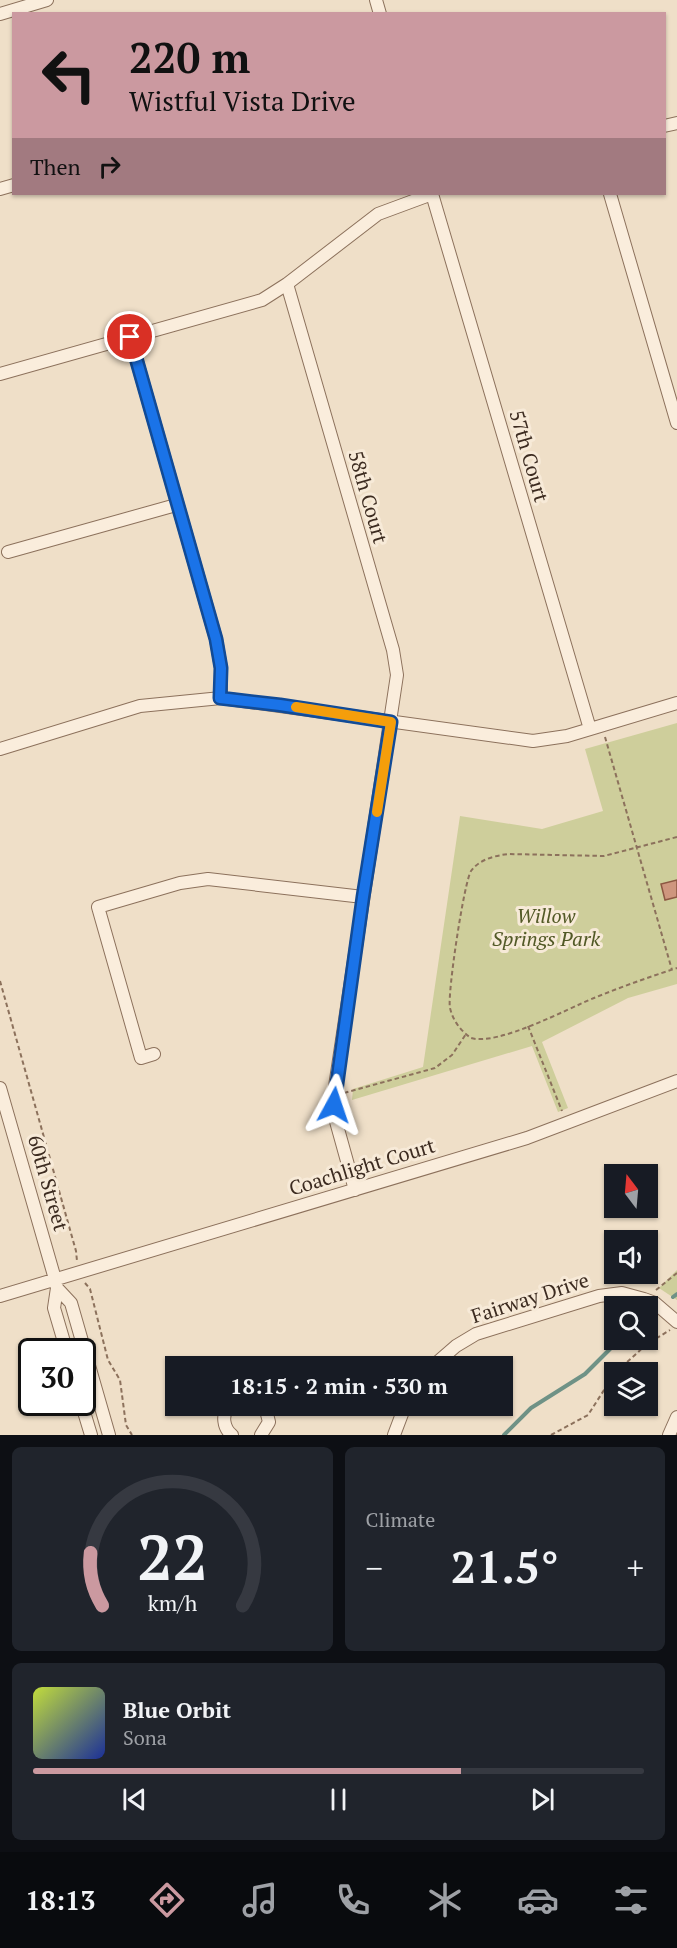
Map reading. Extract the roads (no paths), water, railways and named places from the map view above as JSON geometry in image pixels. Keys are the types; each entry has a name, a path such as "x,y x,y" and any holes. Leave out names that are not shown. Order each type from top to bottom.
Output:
{"street":[{"path":"0,14 47,0"},
{"path":"0,374 262,300 287,284 378,214 429,195"},
{"name":"57th Court","path":"432,195 596,727"},
{"path":"610,195 677,423"},
{"name":"58th Court","path":"287,284 395,658 397,675 334,1093 335,1118 355,1190"},
{"path":"130,337 176,505 218,645 220,698"},
{"path":"8,552 176,505"},
{"path":"0,749 140,706 220,698 533,741 553,739 677,703"},
{"path":"154,1054 141,1058 98,907 180,883 208,879 363,897"},
{"name":"Coachlight Court","path":"0,1296 56,1284 556,1129 677,1081"},
{"name":"60th Street","path":"0,1088 56,1284 54,1308 63,1338"},
{"name":"60th Street","path":"56,1284 71,1303 109,1435"},
{"name":"Fairway Drive","path":"444,1356 476,1334 599,1296 622,1293 655,1303 674,1325"},
{"path":"85,1416 91,1435"},
{"path":"224,1416 225,1425 232,1435"},
{"path":"261,1435 268,1422 267,1416"},
{"path":"394,1435 401,1416"},
{"path":"669,1435 677,1419"}],"waterway":[{"path":"673,1297 677,1294"},
{"path":"504,1435 531,1408 585,1374 609,1350"}],"park label":[{"name":"Willow Springs Park","path":"546,928"}]}
